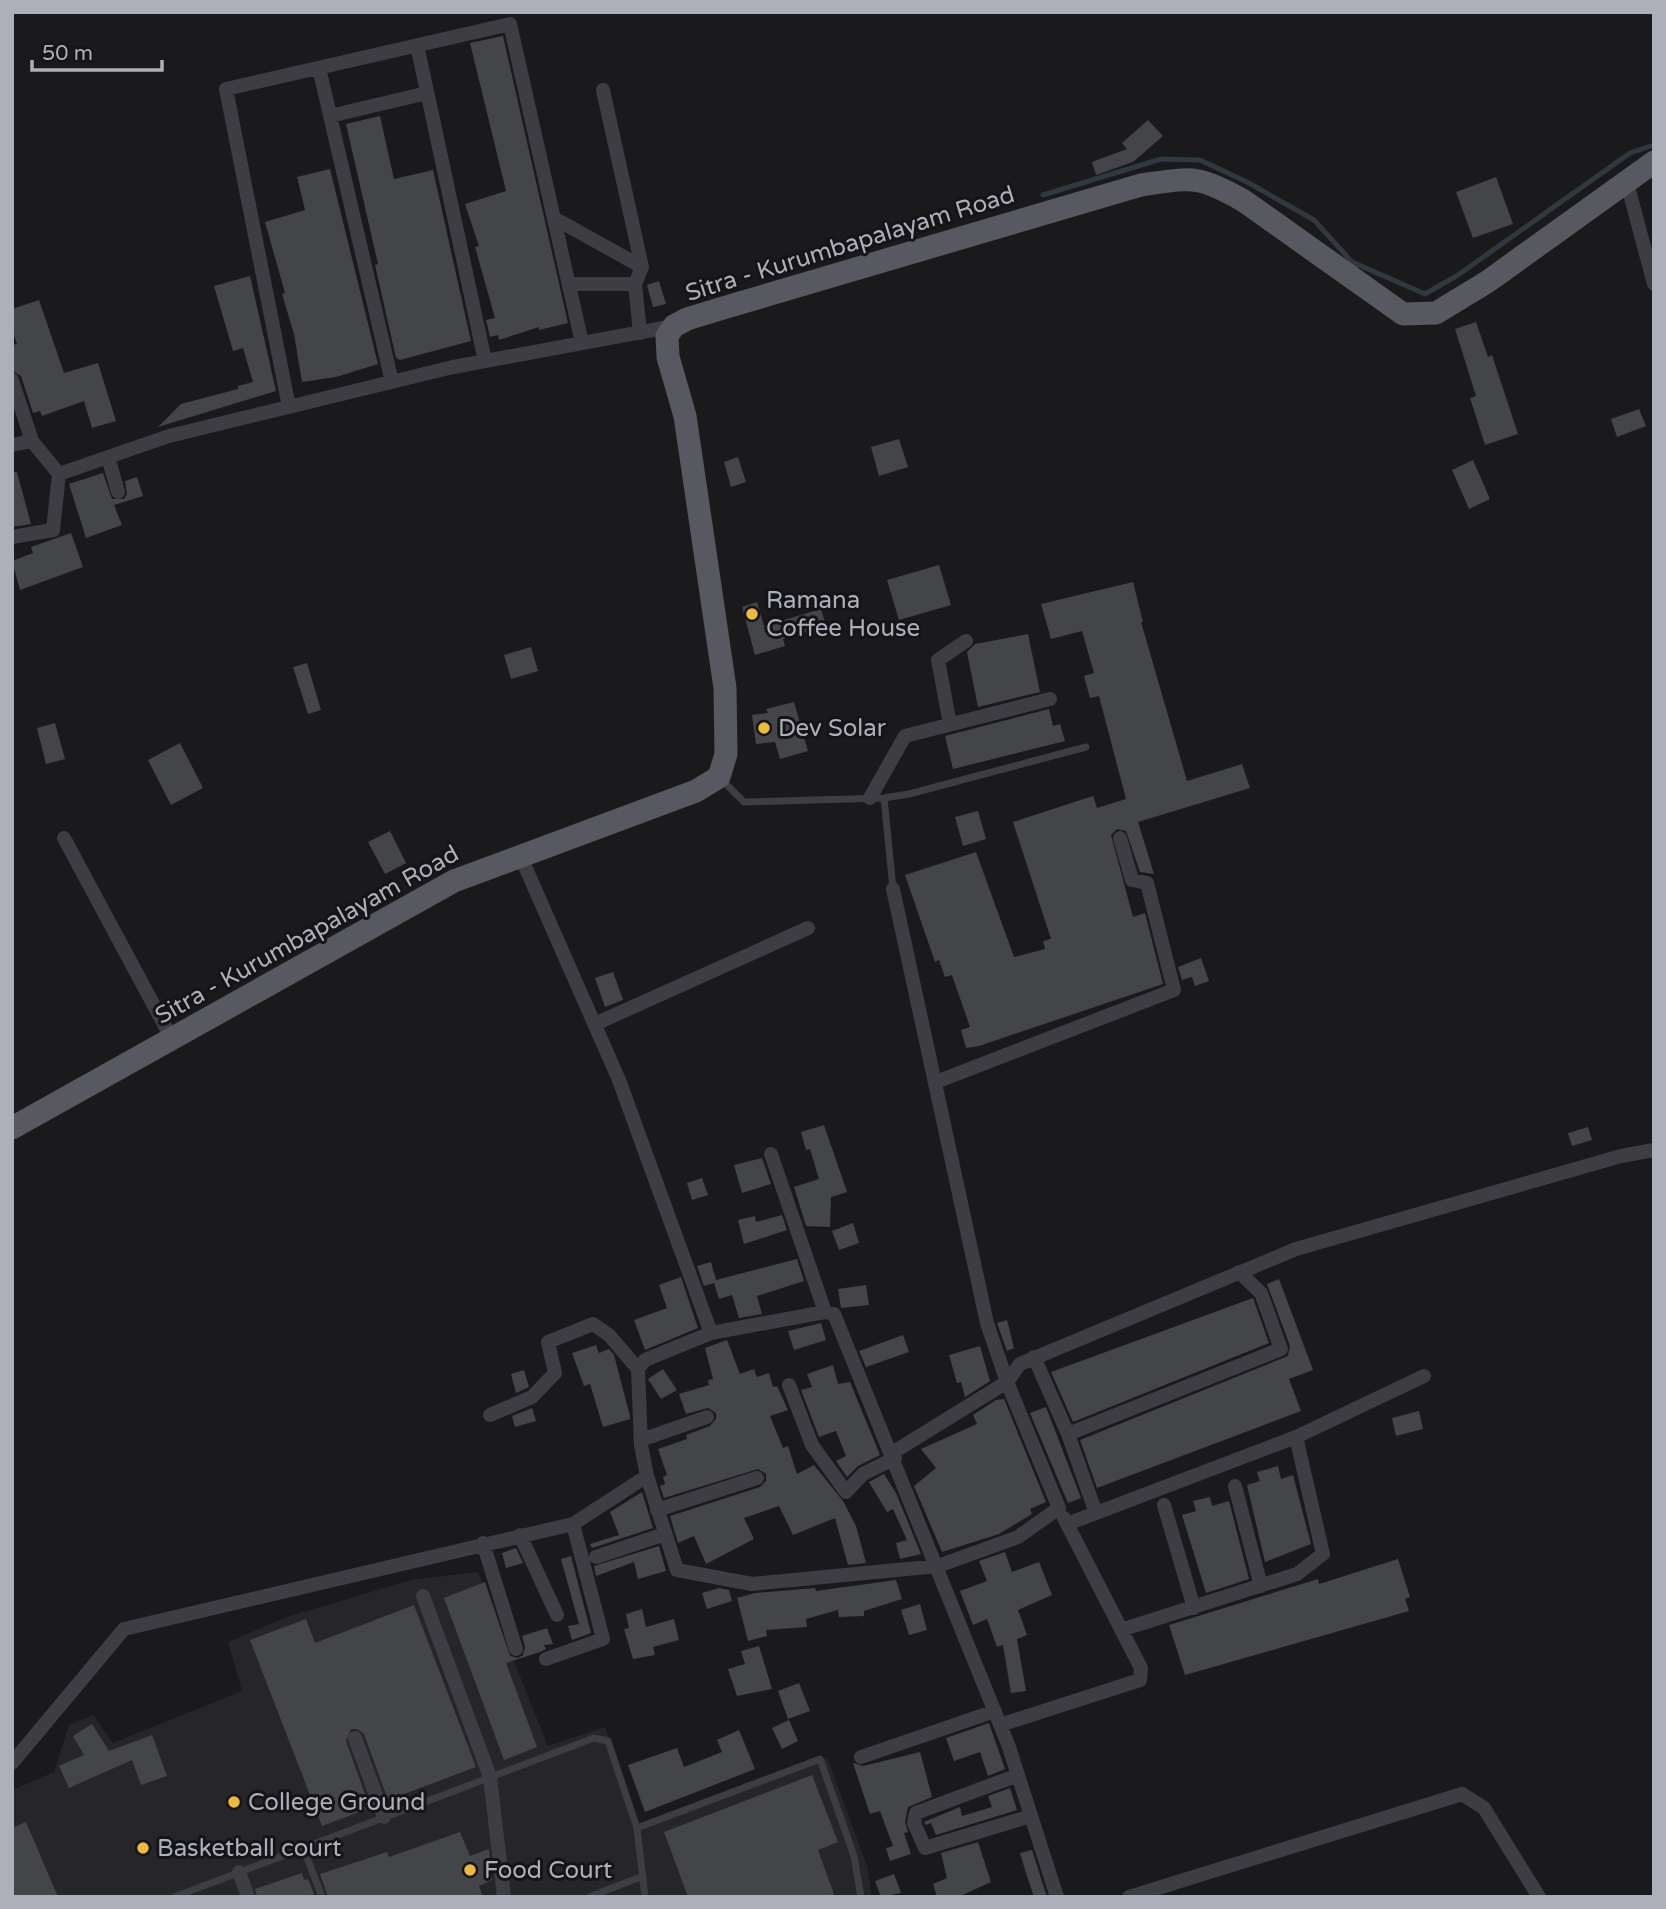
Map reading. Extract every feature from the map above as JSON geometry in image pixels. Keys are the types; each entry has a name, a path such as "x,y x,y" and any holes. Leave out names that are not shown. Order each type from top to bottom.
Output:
{"main road":[{"name":"Sitra - Kurumbapalayam Road","path":"12,1128 454,881 696,791 719,777 726,754 725,688 685,416 668,357 667,336 674,326 723,307 1140,185 1194,178 1218,186 1244,201 1403,314 1436,313 1487,282 1626,179 1654,162"}],"street":[{"path":"289,407 226,89 510,24 582,343"},
{"path":"417,45 485,361"},
{"path":"319,68 392,382"},
{"path":"603,90 642,267 635,284 640,332"},
{"path":"330,117 428,93"},
{"path":"1626,179 1654,284"},
{"path":"554,218 642,267"},
{"path":"569,284 635,284"},
{"path":"59,474 169,436 392,382 485,361 674,326"},
{"path":"12,380 32,441 59,474 54,530 12,537"},
{"path":"12,445 32,441"},
{"path":"108,457 118,492"},
{"path":"950,724 938,660 966,641"},
{"path":"877,798 905,736 1050,699"},
{"path":"64,838 172,1039"},
{"path":"936,1082 1174,990 1147,883 1132,880 1120,838"},
{"path":"520,855 619,1080 711,1333"},
{"path":"861,1758 1140,1680 1141,1668 1059,1508 1007,1381 987,1323 893,889"},
{"path":"595,1024 808,928"},
{"path":"789,1385 813,1446 846,1492 863,1474 1007,1381 1020,1364 1034,1357 1296,1249 1654,1150"},
{"path":"771,1154 825,1312"},
{"path":"1068,1434 1281,1349 1261,1293 1239,1272"},
{"path":"638,1369 645,1360 711,1333 825,1312 834,1314 939,1566 997,1718 1018,1775 1056,1897"},
{"path":"490,1415 532,1397 555,1373 548,1342 593,1324 609,1335 638,1369 641,1440 647,1476 677,1570 752,1584 939,1566 1018,1537 1059,1508"},
{"path":"1034,1357 1068,1434 1096,1513"},
{"path":"1067,1524 1296,1437 1424,1376"},
{"path":"641,1440 707,1417"},
{"path":"1121,1630 1297,1574 1323,1554 1296,1437"},
{"path":"12,1763 124,1629 573,1524 647,1476"},
{"path":"657,1510 757,1478"},
{"path":"1235,1486 1261,1586"},
{"path":"1164,1505 1194,1608"},
{"path":"546,1658 603,1639 573,1524"},
{"path":"596,1557 665,1534"},
{"path":"520,1535 557,1615"},
{"path":"483,1543 516,1649"},
{"path":"422,1596 490,1777 504,1897"},
{"path":"355,1738 384,1817"},
{"path":"1018,1775 916,1813 914,1823 925,1848 1031,1816"},
{"path":"1129,1897 1462,1794 1484,1808 1539,1897"},
{"path":"239,1872 248,1897"}],"lane":[{"path":"719,777 744,802 877,798 1086,747"},
{"path":"877,798 893,889"},
{"path":"174,1897 594,1738 601,1738 608,1741 637,1828 645,1897"},
{"path":"637,1828 820,1759 854,1856 861,1897"},
{"path":"303,1847 322,1897"},
{"path":"589,1897 643,1876"}],"shaded area":[{"path":"478,1572 548,1746 605,1727 637,1828 827,1757 867,1866 872,1897 12,1897 12,1790 54,1772 69,1725 93,1715 113,1743 242,1691 228,1642 287,1617 411,1580"}],"building":[{"path":"503,36 568,323 539,330 539,327 499,340 498,335 490,337 486,320 495,318 475,247 479,246 465,204 506,191 470,43"},
{"path":"380,116 394,179 433,170 471,341 400,360 396,358 346,124"},
{"path":"1148,120 1163,136 1133,162 1096,175 1092,162 1127,149 1122,143"},
{"path":"330,169 378,364 336,377 302,382 294,334 282,294 285,293 265,222 305,210 297,177"},
{"path":"1496,177 1513,224 1473,238 1456,192"},
{"path":"250,276 276,391 158,427 181,404 238,389 238,386 253,382 243,348 233,351 214,286"},
{"path":"659,281 666,304 653,307 647,285"},
{"path":"39,300 64,373 98,363 116,421 92,428 84,401 42,416 40,411 33,413 21,376 12,371 12,345 17,344 12,330 12,309"},
{"path":"1476,322 1488,357 1492,355 1518,434 1485,445 1470,398 1476,396 1455,329"},
{"path":"1639,409 1646,426 1617,437 1611,419"},
{"path":"899,439 908,467 879,476 871,447"},
{"path":"738,457 746,482 731,487 724,462"},
{"path":"1473,460 1490,499 1469,509 1452,470"},
{"path":"12,472 17,472 31,524 12,527"},
{"path":"103,473 112,499 124,499 127,494 125,481 137,477 143,496 114,505 122,525 86,538 69,484"},
{"path":"71,533 83,567 20,590 12,561 33,553 31,547"},
{"path":"939,565 951,605 899,620 887,580"},
{"path":"1133,582 1141,622 1187,781 1242,764 1250,788 1138,822 1154,874 1140,872 1126,831 1117,829 1111,835 1133,917 1145,913 1163,984 979,1046 966,1048 961,1030 970,1027 952,975 945,977 939,960 935,962 905,875 976,852 1014,957 1045,949 1043,941 1051,939 1013,822 1093,796 1097,808 1126,799 1099,696 1090,698 1084,676 1094,673 1082,631 1051,639 1041,604"},
{"path":"757,602 764,626 821,609 826,626 783,639 785,646 755,655 742,607"},
{"path":"1028,634 1040,692 978,707 967,652 975,644"},
{"path":"531,647 538,671 511,679 504,655"},
{"path":"307,663 321,710 308,714 293,667"},
{"path":"794,702 808,751 780,759 775,742 756,744 752,715 768,713 766,709"},
{"path":"1049,709 1053,726 1060,724 1065,741 953,769 945,736"},
{"path":"55,723 65,759 46,764 37,728"},
{"path":"180,743 203,788 171,805 148,760"},
{"path":"978,811 986,839 963,846 955,817"},
{"path":"390,831 406,863 385,874 368,842"},
{"path":"1201,958 1209,981 1195,986 1192,977 1182,980 1178,967"},
{"path":"613,972 623,1000 605,1007 595,978"},
{"path":"824,1125 847,1192 831,1197 830,1227 806,1226 794,1187 819,1179 810,1149 806,1150 801,1132"},
{"path":"1588,1127 1592,1140 1572,1146 1568,1133"},
{"path":"762,1158 771,1184 742,1193 734,1165"},
{"path":"702,1178 708,1195 692,1200 687,1183"},
{"path":"782,1215 787,1230 744,1244 738,1220 755,1216 756,1222"},
{"path":"853,1223 859,1243 839,1250 832,1231"},
{"path":"797,1259 804,1281 757,1296 762,1314 739,1318 732,1295 719,1299 714,1283 704,1286 697,1266 711,1262 716,1280"},
{"path":"681,1277 698,1328 645,1350 634,1320 667,1308 659,1285"},
{"path":"1279,1279 1313,1370 1289,1379 1301,1411 1097,1488 1080,1440 1288,1356 1290,1346 1267,1284"},
{"path":"866,1285 869,1305 841,1308 838,1289"},
{"path":"1253,1298 1269,1343 1073,1422 1051,1372"},
{"path":"1007,1320 1014,1348 1007,1351 997,1323"},
{"path":"821,1323 826,1340 794,1350 788,1331"},
{"path":"903,1335 909,1352 866,1367 859,1351"},
{"path":"727,1340 740,1374 754,1369 757,1377 769,1373 773,1387 777,1386 788,1410 770,1416 783,1448 788,1446 797,1474 814,1465 843,1501 856,1526 866,1563 848,1565 835,1518 793,1535 779,1506 744,1518 754,1539 706,1564 694,1536 678,1543 670,1516 760,1487 766,1481 766,1474 758,1469 664,1498 660,1486 665,1484 663,1477 667,1475 658,1449 687,1439 686,1435 710,1426 716,1419 716,1413 708,1408 686,1414 679,1394 709,1385 708,1380 713,1379 705,1348"},
{"path":"596,1345 599,1353 609,1349 614,1355 630,1416 630,1419 603,1427 590,1384 584,1386 572,1353"},
{"path":"980,1346 990,1381 965,1397 961,1382 957,1383 949,1355"},
{"path":"833,1365 838,1384 850,1382 880,1455 858,1466 847,1477 836,1461 846,1456 836,1431 819,1437 801,1390 812,1387 807,1374"},
{"path":"663,1369 677,1390 661,1399 648,1379"},
{"path":"524,1370 529,1387 516,1393 511,1374"},
{"path":"1004,1399 1046,1502 1030,1509 1032,1514 999,1534 942,1552 914,1486 936,1468 921,1449 977,1424 973,1415 996,1400"},
{"path":"1046,1407 1081,1498 1068,1503 1030,1413"},
{"path":"532,1408 536,1421 515,1427 512,1416"},
{"path":"1419,1411 1423,1429 1396,1436 1392,1418"},
{"path":"1278,1466 1281,1479 1293,1475 1311,1544 1265,1562 1247,1485 1260,1481 1257,1472"},
{"path":"884,1474 896,1493 921,1554 900,1559 896,1543 907,1540 893,1509 887,1512 869,1482"},
{"path":"642,1492 653,1528 592,1548 590,1544 619,1535 610,1512"},
{"path":"1210,1497 1212,1506 1229,1501 1249,1579 1206,1593 1182,1515 1196,1511 1193,1501"},
{"path":"659,1546 666,1571 638,1579 634,1562 596,1576 594,1566"},
{"path":"516,1548 523,1563 506,1568 502,1553"},
{"path":"1005,1552 1012,1572 1039,1562 1052,1595 1018,1610 1027,1635 1017,1639 1026,1691 1011,1693 1003,1645 997,1647 987,1619 973,1625 960,1591 987,1581 979,1561"},
{"path":"571,1556 591,1633 572,1640 568,1626 579,1624 561,1559"},
{"path":"1398,1559 1410,1597 1405,1599 1409,1611 1185,1675 1169,1625 1318,1579 1319,1584"},
{"path":"896,1580 902,1599 864,1611 864,1616 839,1617 838,1610 806,1619 807,1627 766,1630 767,1636 748,1641 737,1598 755,1593 815,1588 816,1591"},
{"path":"485,1582 510,1656 518,1658 523,1655 525,1647 522,1636 547,1628 553,1644 544,1645 546,1649 540,1652 506,1663 537,1747 504,1760 444,1598"},
{"path":"719,1588 729,1590 732,1601 707,1609 702,1593"},
{"path":"920,1604 927,1630 909,1635 901,1610"},
{"path":"414,1605 476,1767 388,1800 364,1734 357,1729 351,1729 346,1741 370,1808 322,1826 250,1640 306,1619 315,1643"},
{"path":"642,1609 646,1627 674,1619 679,1640 653,1647 655,1655 633,1659 624,1629 629,1628 626,1614"},
{"path":"759,1646 772,1689 737,1696 728,1669 745,1664 741,1651"},
{"path":"799,1683 810,1711 788,1719 778,1691"},
{"path":"789,1720 798,1741 782,1749 772,1728"},
{"path":"989,1723 1005,1769 988,1776 980,1752 954,1761 946,1738"},
{"path":"92,1724 109,1751 152,1735 167,1776 141,1785 132,1760 69,1788 59,1766 84,1755 73,1736"},
{"path":"739,1730 755,1769 645,1812 628,1765 677,1748 684,1767 722,1752 717,1740"},
{"path":"920,1752 932,1797 908,1807 905,1822 908,1832 904,1833 911,1854 890,1861 886,1848 893,1846 880,1811 870,1814 853,1763 863,1766"},
{"path":"812,1775 838,1842 818,1850 835,1897 688,1897 664,1832"},
{"path":"1010,1788 1017,1810 936,1835 931,1823 926,1825 924,1822 960,1807 962,1816 992,1807 988,1796"},
{"path":"26,1822 58,1897 12,1897 12,1828"},
{"path":"460,1832 470,1856 489,1849 492,1880 479,1886 483,1897 328,1897 320,1874 387,1852 389,1857"},
{"path":"978,1842 991,1882 958,1897 937,1897 933,1884 947,1878 941,1853"},
{"path":"1032,1850 1047,1897 1034,1897 1026,1873 1020,1853"},
{"path":"302,1873 304,1880 308,1879 315,1897 257,1897 255,1889"},
{"path":"894,1874 901,1893 881,1897 875,1881"}],"waterway":[{"path":"1043,195 1161,159 1200,160 1247,182 1314,220 1352,262 1425,294 1458,275 1630,153 1654,145"}],"place":[{"name":"Ramana Coffee House","path":"752,614"},
{"name":"Dev Solar","path":"764,728"},
{"name":"College Ground","path":"234,1802"},
{"name":"Basketball court","path":"143,1848"},
{"name":"Food Court","path":"470,1870"}]}
